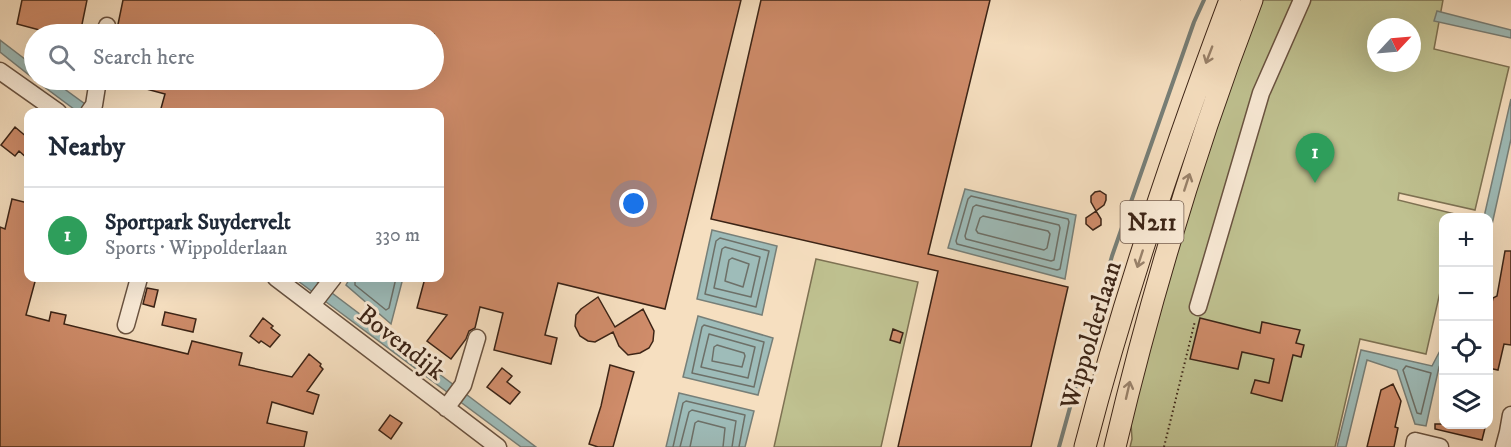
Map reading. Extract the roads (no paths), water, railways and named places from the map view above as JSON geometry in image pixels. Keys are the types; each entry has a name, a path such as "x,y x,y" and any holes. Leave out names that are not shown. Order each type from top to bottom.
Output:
{"main road":[{"name":"Wippolderlaan","path":"1085,447 1104,372 1159,201 1230,0"},
{"name":"Wippolderlaan","path":"1115,447 1132,376 1181,200 1208,118 1252,0"}],"street":[{"path":"1198,307 1261,93 1302,0"},
{"path":"0,71 24,88"},
{"path":"27,90 52,108"},
{"path":"92,108 96,90"},
{"path":"126,325 138,282"},
{"name":"Bovendijk","path":"282,282 315,302 448,404 498,447"},
{"path":"315,302 329,282"},
{"path":"448,404 463,385 477,338"},
{"path":"1415,444 1440,447"}],"water":[{"path":"1437,11 1511,30 1511,38 1434,21"},
{"path":"0,40 24,58 24,71 0,52"},
{"path":"48,90 66,90 90,108 73,108"},
{"path":"1511,99 1511,139 1493,220 1493,213 1485,213"},
{"path":"965,189 1076,215 1065,279 948,248"},
{"path":"712,230 777,246 762,315 697,299"},
{"path":"299,282 317,282 536,447 521,447"},
{"path":"348,282 402,282 391,324 346,285"},
{"path":"698,316 773,338 758,395 683,377"},
{"path":"1361,350 1432,366 1439,353 1439,367 1426,426 1415,424 1397,370 1367,360 1346,447 1337,447"},
{"path":"679,393 754,411 745,447 666,447"}],"waterway":[{"path":"1059,447 1112,256 1194,22 1204,0"}],"place":[{"name":"Sportpark Suydervelt","path":"1315,183"}]}
